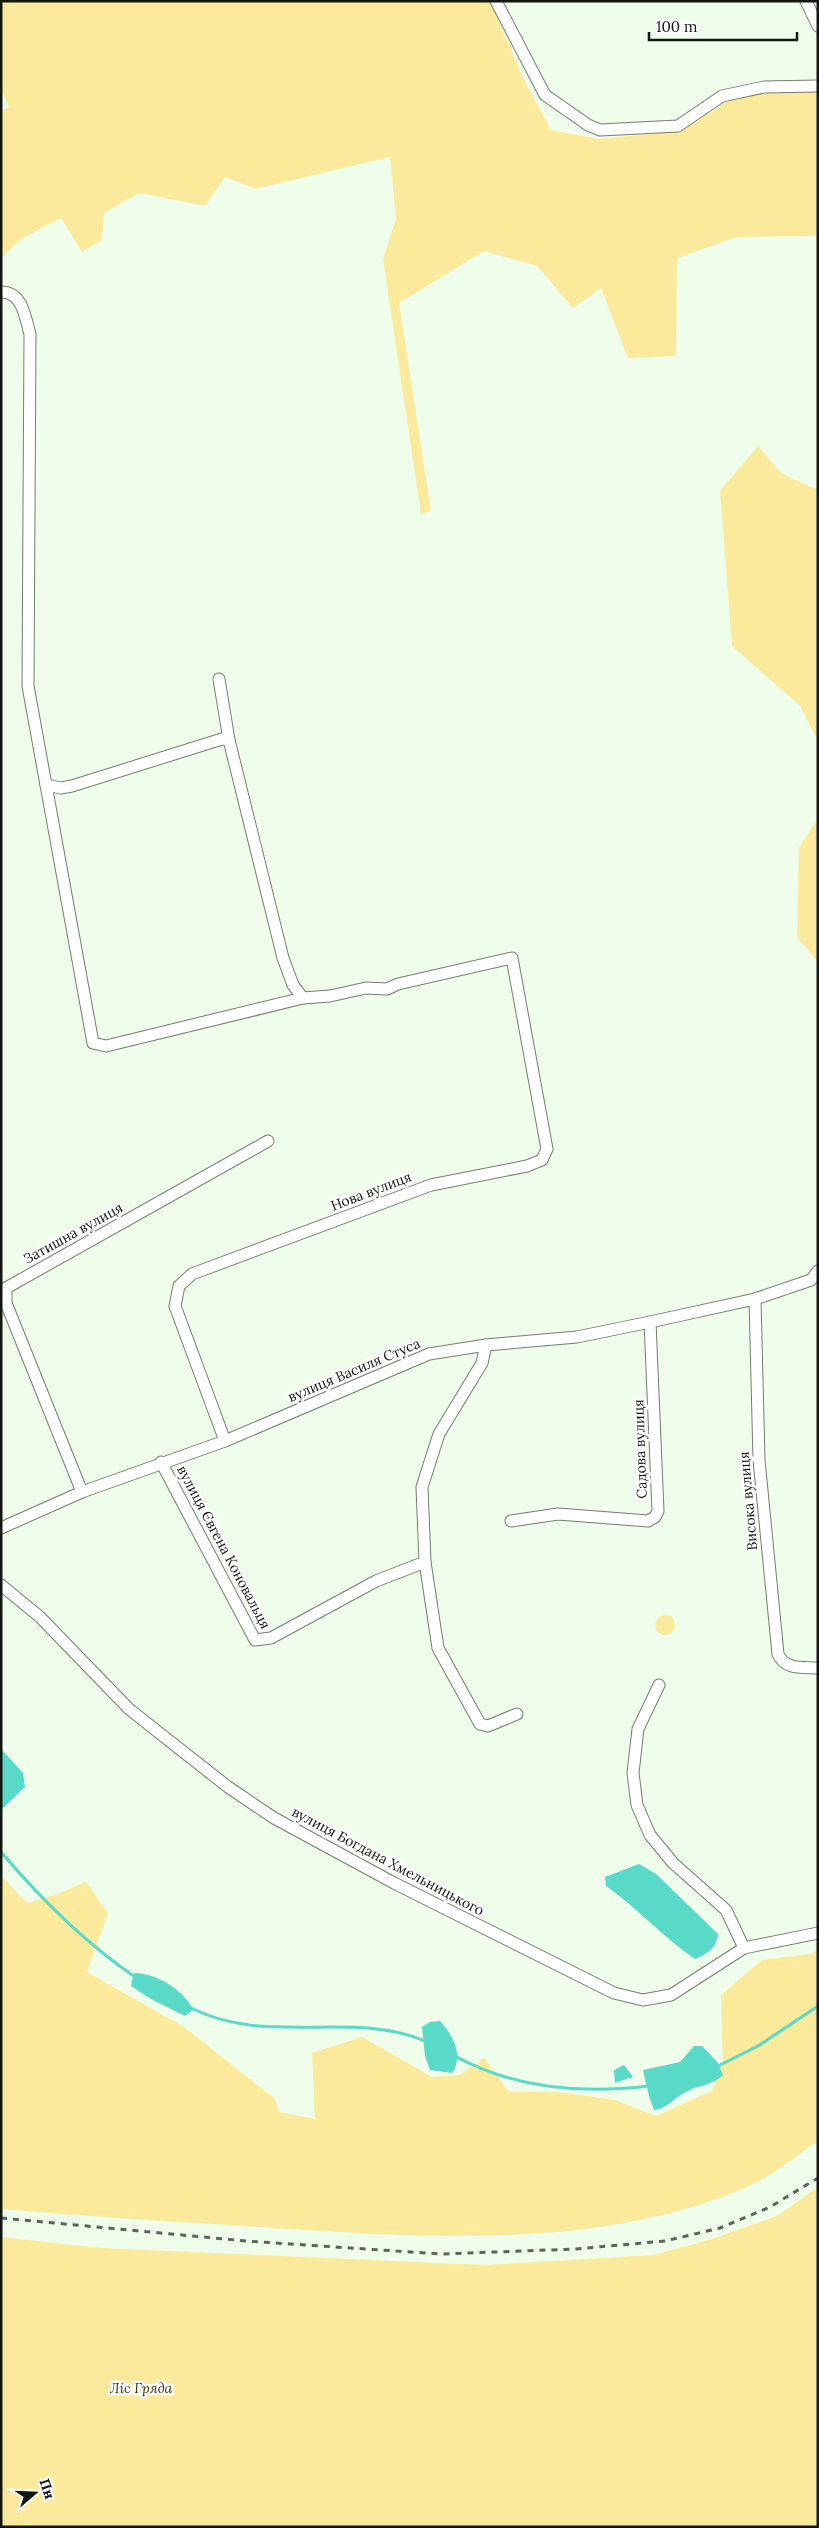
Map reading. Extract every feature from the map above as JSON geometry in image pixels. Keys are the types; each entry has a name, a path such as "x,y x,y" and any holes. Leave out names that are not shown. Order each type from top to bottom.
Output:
{"street":[{"path":"496,1 545,95 588,125 600,130 678,126 722,96 764,87 818,86"},
{"path":"806,1 818,26"},
{"path":"1,292 9,292 20,300 30,334 28,686 93,1043 106,1046 303,998 293,985 283,958 230,740 219,680"},
{"path":"46,785 61,788 72,786 222,739 230,740"},
{"name":"Нова вулиця","path":"225,1440 175,1306 179,1286 192,1274 431,1185 527,1166 542,1160 547,1149 512,958 398,984 387,989 366,988 330,996 303,998"},
{"name":"Затишна вулиця","path":"82,1492 6,1303 6,1288 268,1141"},
{"name":"вулиця Василя Стуса","path":"1,1528 82,1492 225,1440 429,1354 486,1345 577,1337 650,1322 755,1299 811,1280 818,1272"},
{"name":"Висока вулиця","path":"755,1299 758,1460 778,1654 781,1661 788,1666 818,1668"},
{"name":"Садова вулиця","path":"511,1520 558,1514 648,1521 655,1517 658,1511 650,1322"},
{"path":"486,1345 482,1364 438,1434 422,1487 425,1562 438,1648 480,1724 488,1726 517,1714"},
{"name":"вулиця Євгена Коновальця","path":"161,1462 255,1640 271,1638 376,1581 425,1562"},
{"name":"вулиця Богдана Хмельницького","path":"1,1585 40,1617 129,1708 228,1787 274,1818 394,1883 614,1993 643,2000 671,1995 744,1948 818,1933"},
{"path":"659,1685 638,1729 633,1773 637,1805 650,1835 673,1863 726,1910 744,1948"}],"green space":[{"path":"1,1 490,1 524,80 551,130 599,139 682,131 730,100 770,93 818,90 818,236 737,237 677,258 676,356 628,358 601,288 573,308 537,266 484,251 399,303 431,511 421,514 383,259 396,219 390,157 255,189 225,177 205,206 139,193 104,213 102,240 82,252 61,218 21,239 1,258 1,111 9,107 1,90"},
{"path":"758,446 782,474 818,490 818,741 800,706 732,646 720,491"},
{"path":"818,818 818,962 797,937 799,848"},
{"path":"665,1615 672,1618 675,1625 672,1632 665,1635 658,1632 655,1625 658,1618"},
{"path":"1,1876 27,1903 55,1895 86,1882 108,1913 87,1972 184,2027 275,2099 279,2112 315,2119 312,2053 362,2037 432,2077 460,2075 484,2058 509,2092 559,2092 615,2100 656,2116 712,2091 723,2062 721,1995 762,1960 811,1954 818,1950 818,2141 756,2183 690,2208 630,2222 568,2231 506,2235 380,2234 97,2217 1,2209"},
{"name":"Ліс Гряда","path":"818,2187 818,2527 1,2527 1,2237 102,2248 484,2265 653,2255 712,2239 777,2216"}],"water":[{"path":"1,1749 23,1773 25,1787 1,1810"},
{"path":"639,1864 656,1874 718,1934 716,1943 707,1953 695,1959 606,1886 605,1877"},
{"path":"134,1973 151,1976 168,1984 183,1996 193,2010 185,2016 151,1999 131,1986"},
{"path":"440,2021 453,2039 457,2053 457,2060 452,2073 430,2070 425,2056 422,2027 430,2022"},
{"path":"694,2046 702,2046 718,2063 723,2075 719,2079 684,2093 663,2108 654,2110 643,2070 680,2062"},
{"path":"624,2065 633,2077 615,2083 614,2070"}],"waterway":[{"path":"1,1852 64,1919 116,1964 135,1977"},
{"path":"716,2067 758,2046 818,2006"},
{"path":"191,2008 220,2019 250,2025 370,2028 399,2033 427,2042"},
{"path":"455,2056 477,2067 500,2075 548,2086 598,2089 648,2086"}],"railway":[{"path":"1,2218 246,2241 441,2254 575,2249 665,2241 720,2228 770,2207 818,2178"}]}
